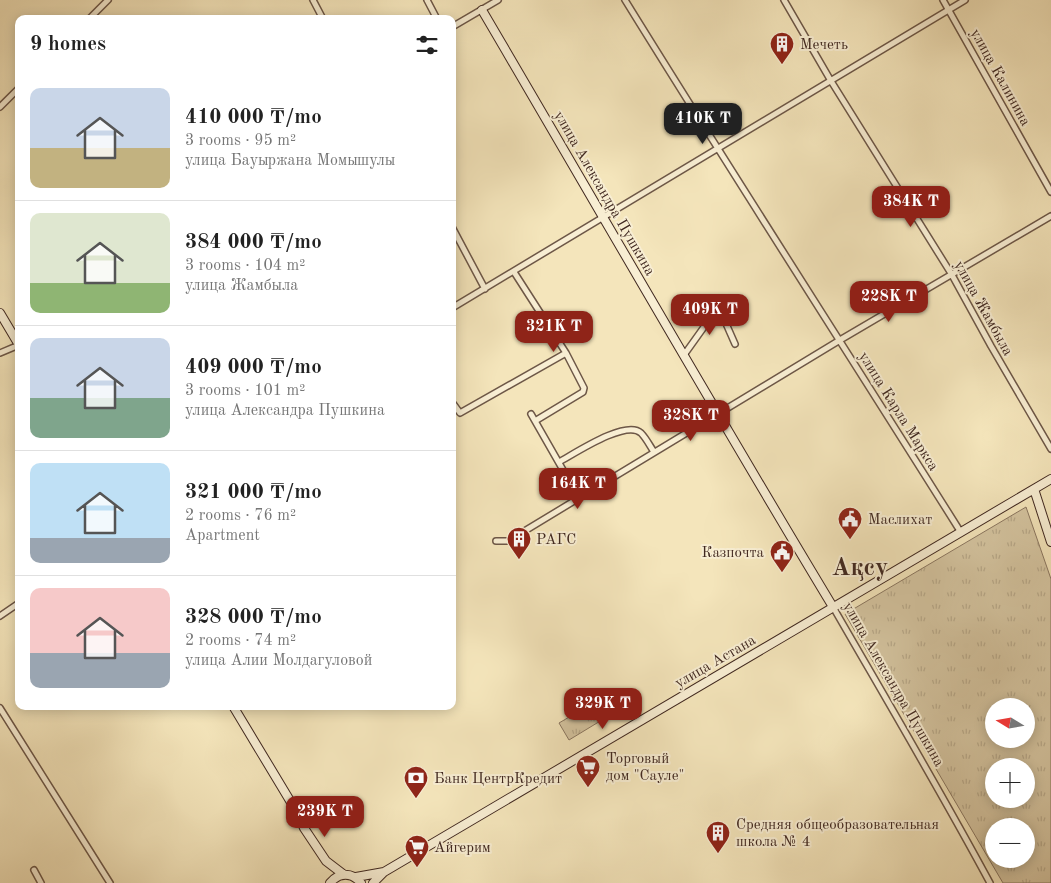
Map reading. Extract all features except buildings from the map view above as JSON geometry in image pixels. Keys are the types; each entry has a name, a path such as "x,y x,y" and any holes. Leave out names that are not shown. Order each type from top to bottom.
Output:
{"street":[{"path":"93,15 108,0"},
{"path":"312,0 321,15"},
{"path":"427,0 435,15"},
{"path":"456,25 498,0"},
{"name":"улица Карла Маркса","path":"625,0 716,148 960,531"},
{"name":"улица Жамбыла","path":"784,0 831,81 952,275 1051,449"},
{"name":"улица Калинина","path":"943,0 1051,192"},
{"path":"456,306 965,0"},
{"name":"улица Александра Пушкина","path":"482,10 937,785 990,883"},
{"path":"0,107 15,92"},
{"path":"496,541 508,542 840,340 1051,216"},
{"path":"456,235 485,289"},
{"path":"514,272 566,353 584,388 583,392 535,421"},
{"path":"0,313 15,338"},
{"path":"684,355 704,327 720,316 724,318 734,344"},
{"path":"0,353 15,347"},
{"path":"456,408 460,413 566,353"},
{"path":"531,414 579,498"},
{"path":"559,462 609,435 628,430 640,432 654,452"},
{"name":"улица Астана","path":"384,872 1051,479"},
{"path":"1034,489 1051,542"},
{"path":"0,616 15,606"},
{"path":"0,708 110,883"},
{"path":"235,710 298,814 304,828 326,861 343,874"},
{"path":"326,861 330,882"},
{"path":"34,870 41,883"},
{"path":"330,882 336,876 343,874 350,874 359,880 384,872"},
{"path":"373,883 384,872"}],"green space":[{"path":"1026,507 1051,579 1051,883 1003,883 994,868 1035,868 1035,818 985,818 985,852 845,614"},
{"path":"615,690 625,706 569,740 559,723"}],"place":[{"name":"Мечеть","path":"782,65"},
{"name":"Маслихат","path":"850,540"},
{"name":"РАГС","path":"519,560"},
{"name":"Казпочта","path":"782,573"},
{"name":"Торговый дом \"Сауле\"","path":"588,788"},
{"name":"Банк ЦентрКредит","path":"416,799"},
{"name":"Средняя общеобразовательная школа № 4","path":"718,854"},
{"name":"Айгерим","path":"417,868"}],"district":[{"name":"Ақсу","path":"860,566"}]}
